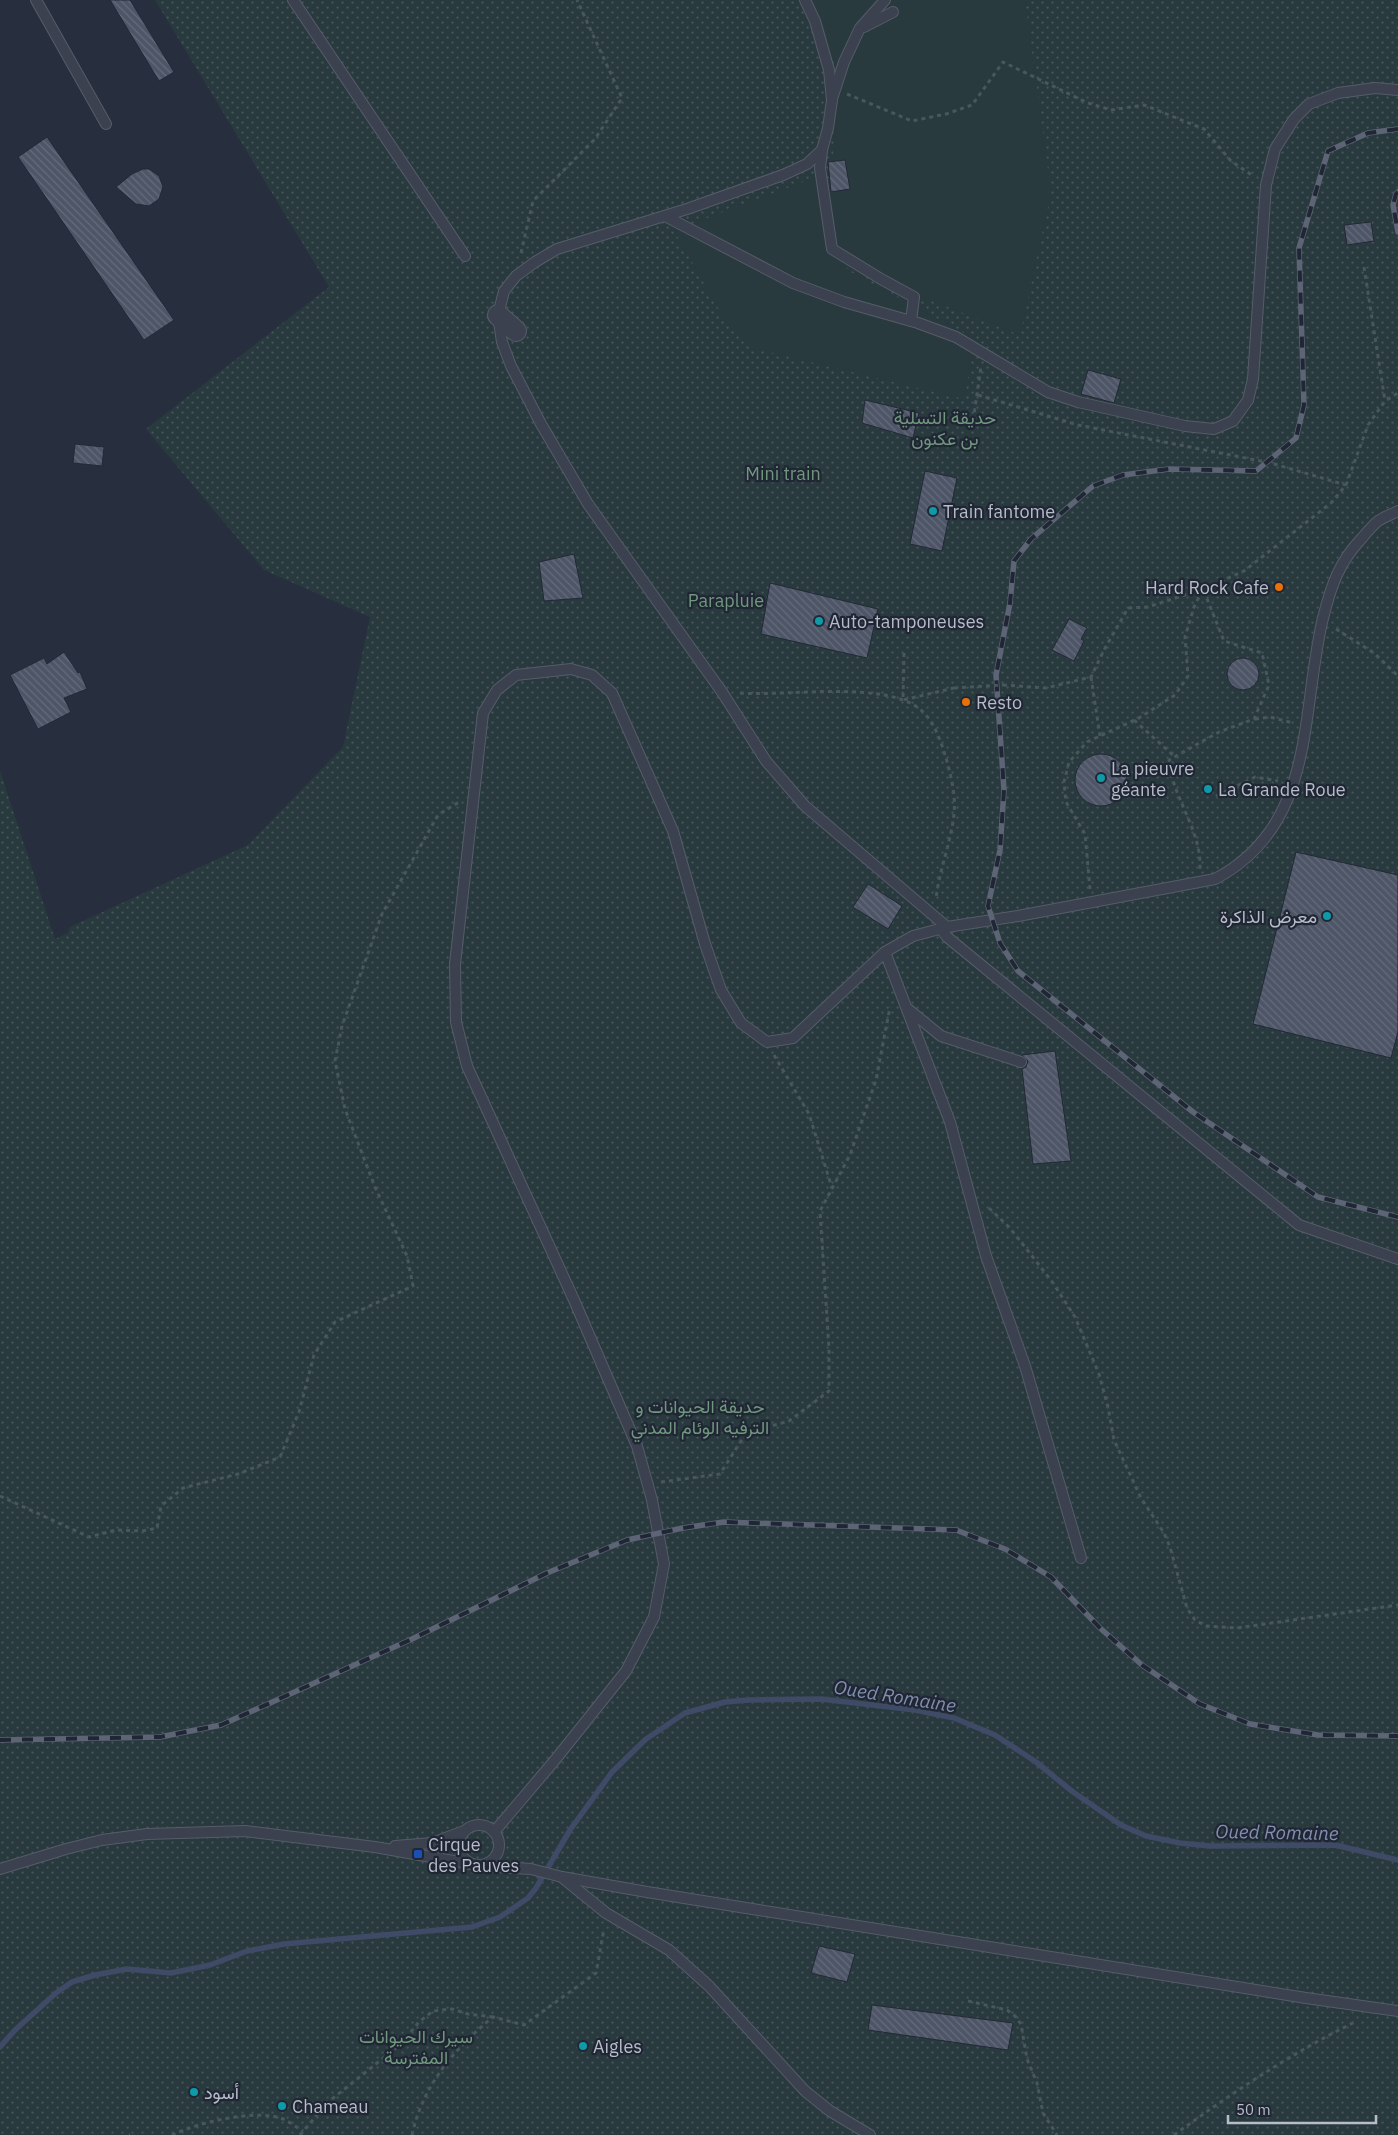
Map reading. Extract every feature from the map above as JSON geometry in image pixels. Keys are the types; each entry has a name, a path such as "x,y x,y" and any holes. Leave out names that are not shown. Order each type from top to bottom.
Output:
{"street":[{"path":"498,315 516,331"}],"lane":[{"path":"36,0 106,124"},
{"path":"293,0 465,256"},
{"path":"805,0 815,21 829,70 832,100"},
{"path":"885,0 860,28 844,62 832,100 820,168 832,249 880,279 914,297 911,321"},
{"path":"860,28 893,12"},
{"path":"665,216 794,283 844,302 911,321 956,337 1048,392 1078,402 1185,426 1214,429 1233,421 1248,400 1253,379 1266,185 1275,149 1294,119 1309,104 1338,93 1375,88 1398,90"},
{"path":"822,150 807,164 784,175 665,216 557,250 516,276 504,290 498,315 502,342 511,366 541,424 588,504 722,692 766,761 804,806 944,928 947,937 1299,1225 1398,1259"},
{"path":"494,1832 555,1760 626,1671 654,1617 664,1564 648,1484 637,1446 574,1300 467,1066 456,1022 455,964 483,712 497,690 516,676 571,669 592,675 612,693 673,831 705,944 721,990 741,1023 767,1042 793,1038 885,952 913,936 944,928 1215,879 1236,868 1262,842 1282,814 1293,784 1307,726 1315,653 1331,585 1351,550 1378,521 1398,511"},
{"path":"885,952 950,1122 986,1256 1025,1366 1081,1558"},
{"path":"907,1008 941,1036 1021,1062"},
{"path":"374,1847 432,1843 476,1825 489,1827 498,1837 500,1849 494,1860 481,1866"},
{"path":"0,1869 102,1840 147,1834 245,1831 374,1847 481,1866 531,1869 562,1877 1067,1960 1393,2010"},
{"path":"464,1831 459,1840 459,1850 461,1856 470,1864"},
{"path":"562,1877 606,1913 669,1950 709,1986 805,2091 830,2112 870,2135"}],"path":[{"path":"516,276 533,201 595,139 622,98 577,0"},
{"path":"836,89 912,121 946,114 972,105 1003,62 1088,103 1111,110 1144,105 1204,129 1231,161 1266,185"},
{"path":"1364,267 1385,401"},
{"path":"972,428 978,395 982,353"},
{"path":"1100,736 1092,677 1104,650 1128,608 1148,607 1203,589 1244,571 1331,503 1346,485 1368,425 1385,401 1398,393"},
{"path":"978,395 1078,425 1270,463 1346,485"},
{"path":"1203,589 1224,642 1262,653 1269,685 1254,719"},
{"path":"1090,903 1088,854 1085,834 1066,802 1064,782 1069,762 1087,742 1134,720 1175,695 1188,676 1185,638 1194,607 1203,589"},
{"path":"1323,621 1374,653 1398,676"},
{"path":"903,700 904,653"},
{"path":"903,700 954,688 1003,685 1046,688 1092,677"},
{"path":"722,692 756,695 827,692 877,694 903,700 921,710 933,724 944,750 952,779 954,813 946,861 938,881 936,899 944,928"},
{"path":"1200,882 1201,863 1197,841 1170,774 1169,760 1219,732 1254,719 1270,717 1307,726"},
{"path":"1134,720 1175,757"},
{"path":"1216,796 1255,777 1293,784"},
{"path":"0,1496 89,1537 116,1530 142,1531 157,1528 161,1506 183,1488 238,1474 280,1458 299,1412 314,1355 335,1322 413,1286 407,1256 375,1187 345,1109 335,1061 342,1026 382,914 438,815 474,792"},
{"path":"648,1484 720,1474 746,1433 788,1421 829,1391 829,1349 820,1211 850,1155 876,1080 896,979"},
{"path":"767,1042 810,1114 832,1188"},
{"path":"969,1191 1014,1234 1052,1283 1074,1317 1099,1374 1114,1440 1141,1498 1164,1533 1170,1547 1187,1608 1195,1620 1206,1626 1237,1628 1398,1605"},
{"path":"300,2135 327,2103 401,2044 419,2022 433,2011 452,2009 524,2025 596,1973 606,1913"},
{"path":"968,2001 1007,2010 1021,2024 1027,2059 1037,2083 1043,2113 1057,2135"},
{"path":"1174,2135 1219,2102 1322,2038 1362,2018 1393,2010"},
{"path":"412,2135 417,2114 429,2086 448,2060 472,2034 493,2017"},
{"path":"172,2135 213,2121 261,2116 282,2119 303,2131"}],"green space":[{"name":"حديقة الحيوانات و الترفيه الوئام المدني","path":"155,0 1398,0 1398,2135 0,2135 0,771 55,939 68,933 70,927 248,845 343,747 370,617 264,570 146,429 329,287"},
{"path":"806,0 1025,0 1051,193 1020,335 834,263 975,339 964,399 757,349 721,313 675,232 819,176 829,255 836,89 843,79"}],"building":[{"path":"110,0 130,0 174,72 159,81"},
{"path":"47,137 174,320 144,340 18,157"},
{"path":"845,160 850,189 831,192 828,162"},
{"path":"143,169 149,169 159,176 163,187 159,199 149,206 136,204 116,187 132,174"},
{"path":"1371,222 1374,241 1347,245 1344,225"},
{"path":"1088,370 1121,379 1114,403 1081,394"},
{"path":"865,400 919,413 913,438 862,423"},
{"path":"75,444 104,447 102,466 73,463"},
{"name":"Train fantome","path":"925,471 957,478 942,551 910,544"},
{"path":"574,554 583,598 544,601 539,562"},
{"name":"Auto-tamponeuses","path":"770,583 878,609 867,658 761,634"},
{"path":"1069,619 1087,628 1081,639 1084,641 1074,661 1052,650"},
{"path":"64,652 78,673 80,672 87,689 64,698 71,712 38,729 10,675 44,658 47,664"},
{"path":"1243,658 1249,659 1254,663 1258,668 1258,680 1254,685 1249,689 1243,690 1237,689 1232,685 1228,680 1227,674 1228,668 1232,663 1237,659"},
{"name":"La pieuvre géante","path":"1096,754 1106,754 1115,758 1123,766 1127,780 1123,794 1115,802 1106,806 1096,806 1087,802 1079,794 1075,785 1075,775 1079,766 1087,758"},
{"path":"1296,852 1398,875 1398,1032 1391,1058 1253,1024"},
{"path":"868,884 902,906 888,929 853,907"},
{"path":"1055,1051 1071,1161 1033,1164 1022,1069 1026,1067 1028,1061 1022,1055"},
{"path":"819,1946 855,1954 847,1982 811,1973"},
{"path":"872,2005 1013,2023 1008,2050 868,2030"}],"waterway":[{"name":"Oued Romaine","path":"0,2047 15,2030 56,1993 72,1982 95,1975 127,1969 171,1973 210,1965 247,1951 284,1944 472,1927 500,1917 528,1898 536,1888 570,1830 612,1772 646,1739 685,1713 725,1702 821,1699 915,1710 954,1718 995,1735 1036,1762 1073,1792 1121,1825 1146,1836 1180,1843 1210,1846 1335,1845 1398,1860"}],"railway":[{"path":"1398,129 1368,133 1328,151 1299,248 1304,405 1296,438 1256,471 1169,469 1123,475 1093,486 1031,539 1014,561 1010,603 996,675 1004,790 1000,850 988,906 1000,943 1018,971 1193,1112 1318,1197 1398,1217"},
{"path":"1398,192 1393,205 1398,232"},
{"path":"0,1740 160,1737 221,1725 412,1639 547,1573 627,1540 683,1528 724,1522 956,1530 1005,1549 1051,1577 1100,1628 1142,1665 1200,1704 1250,1724 1318,1735 1398,1736"}],"place":[{"name":"Train fantome","path":"933,511"},
{"name":"Hard Rock Cafe","path":"1279,587"},
{"name":"Auto-tamponeuses","path":"819,621"},
{"name":"Resto","path":"966,702"},
{"name":"La pieuvre géante","path":"1101,778"},
{"name":"La Grande Roue","path":"1208,789"},
{"name":"معرض الذاكرة","path":"1327,916"},
{"name":"Cirque des Pauves","path":"418,1854"},
{"name":"Aigles","path":"583,2046"},
{"name":"أسود","path":"194,2092"},
{"name":"Chameau","path":"282,2106"}],"park label":[{"name":"حديقة التسلية بن عكنون","path":"945,427"},
{"name":"Mini train","path":"783,473"},
{"name":"Parapluie","path":"726,600"},
{"name":"سيرك الحيوانات المفترسة","path":"416,2046"}]}
